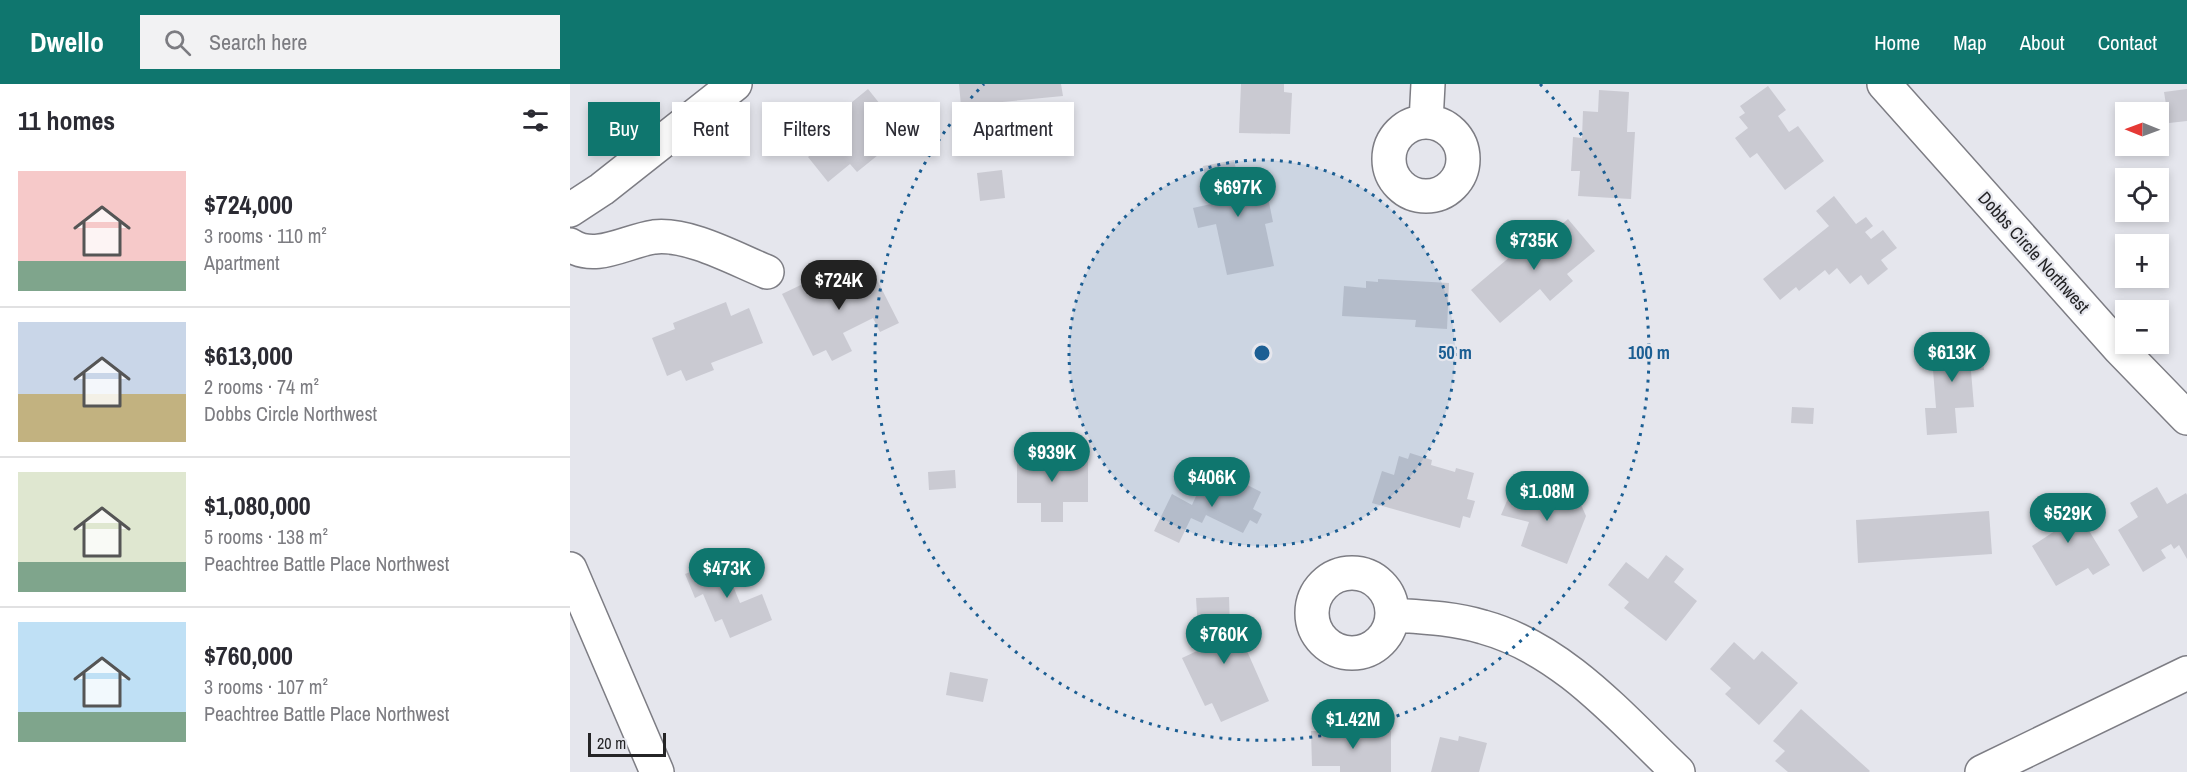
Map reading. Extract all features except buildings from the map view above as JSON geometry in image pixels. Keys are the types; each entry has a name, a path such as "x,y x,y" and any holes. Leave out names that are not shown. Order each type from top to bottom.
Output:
{"street":[{"path":"570,210 602,189 735,84"},
{"path":"1426,122 1428,84"},
{"name":"Dobbs Circle Northwest","path":"1884,84 2120,349 2187,418"},
{"path":"570,245 584,252 596,252 642,239 666,237 683,239 767,272"},
{"path":"570,569 657,772"},
{"path":"1392,615 1445,618 1484,627 1521,641 1556,661 1587,686 1678,772"},
{"path":"1982,772 2187,674"}]}
